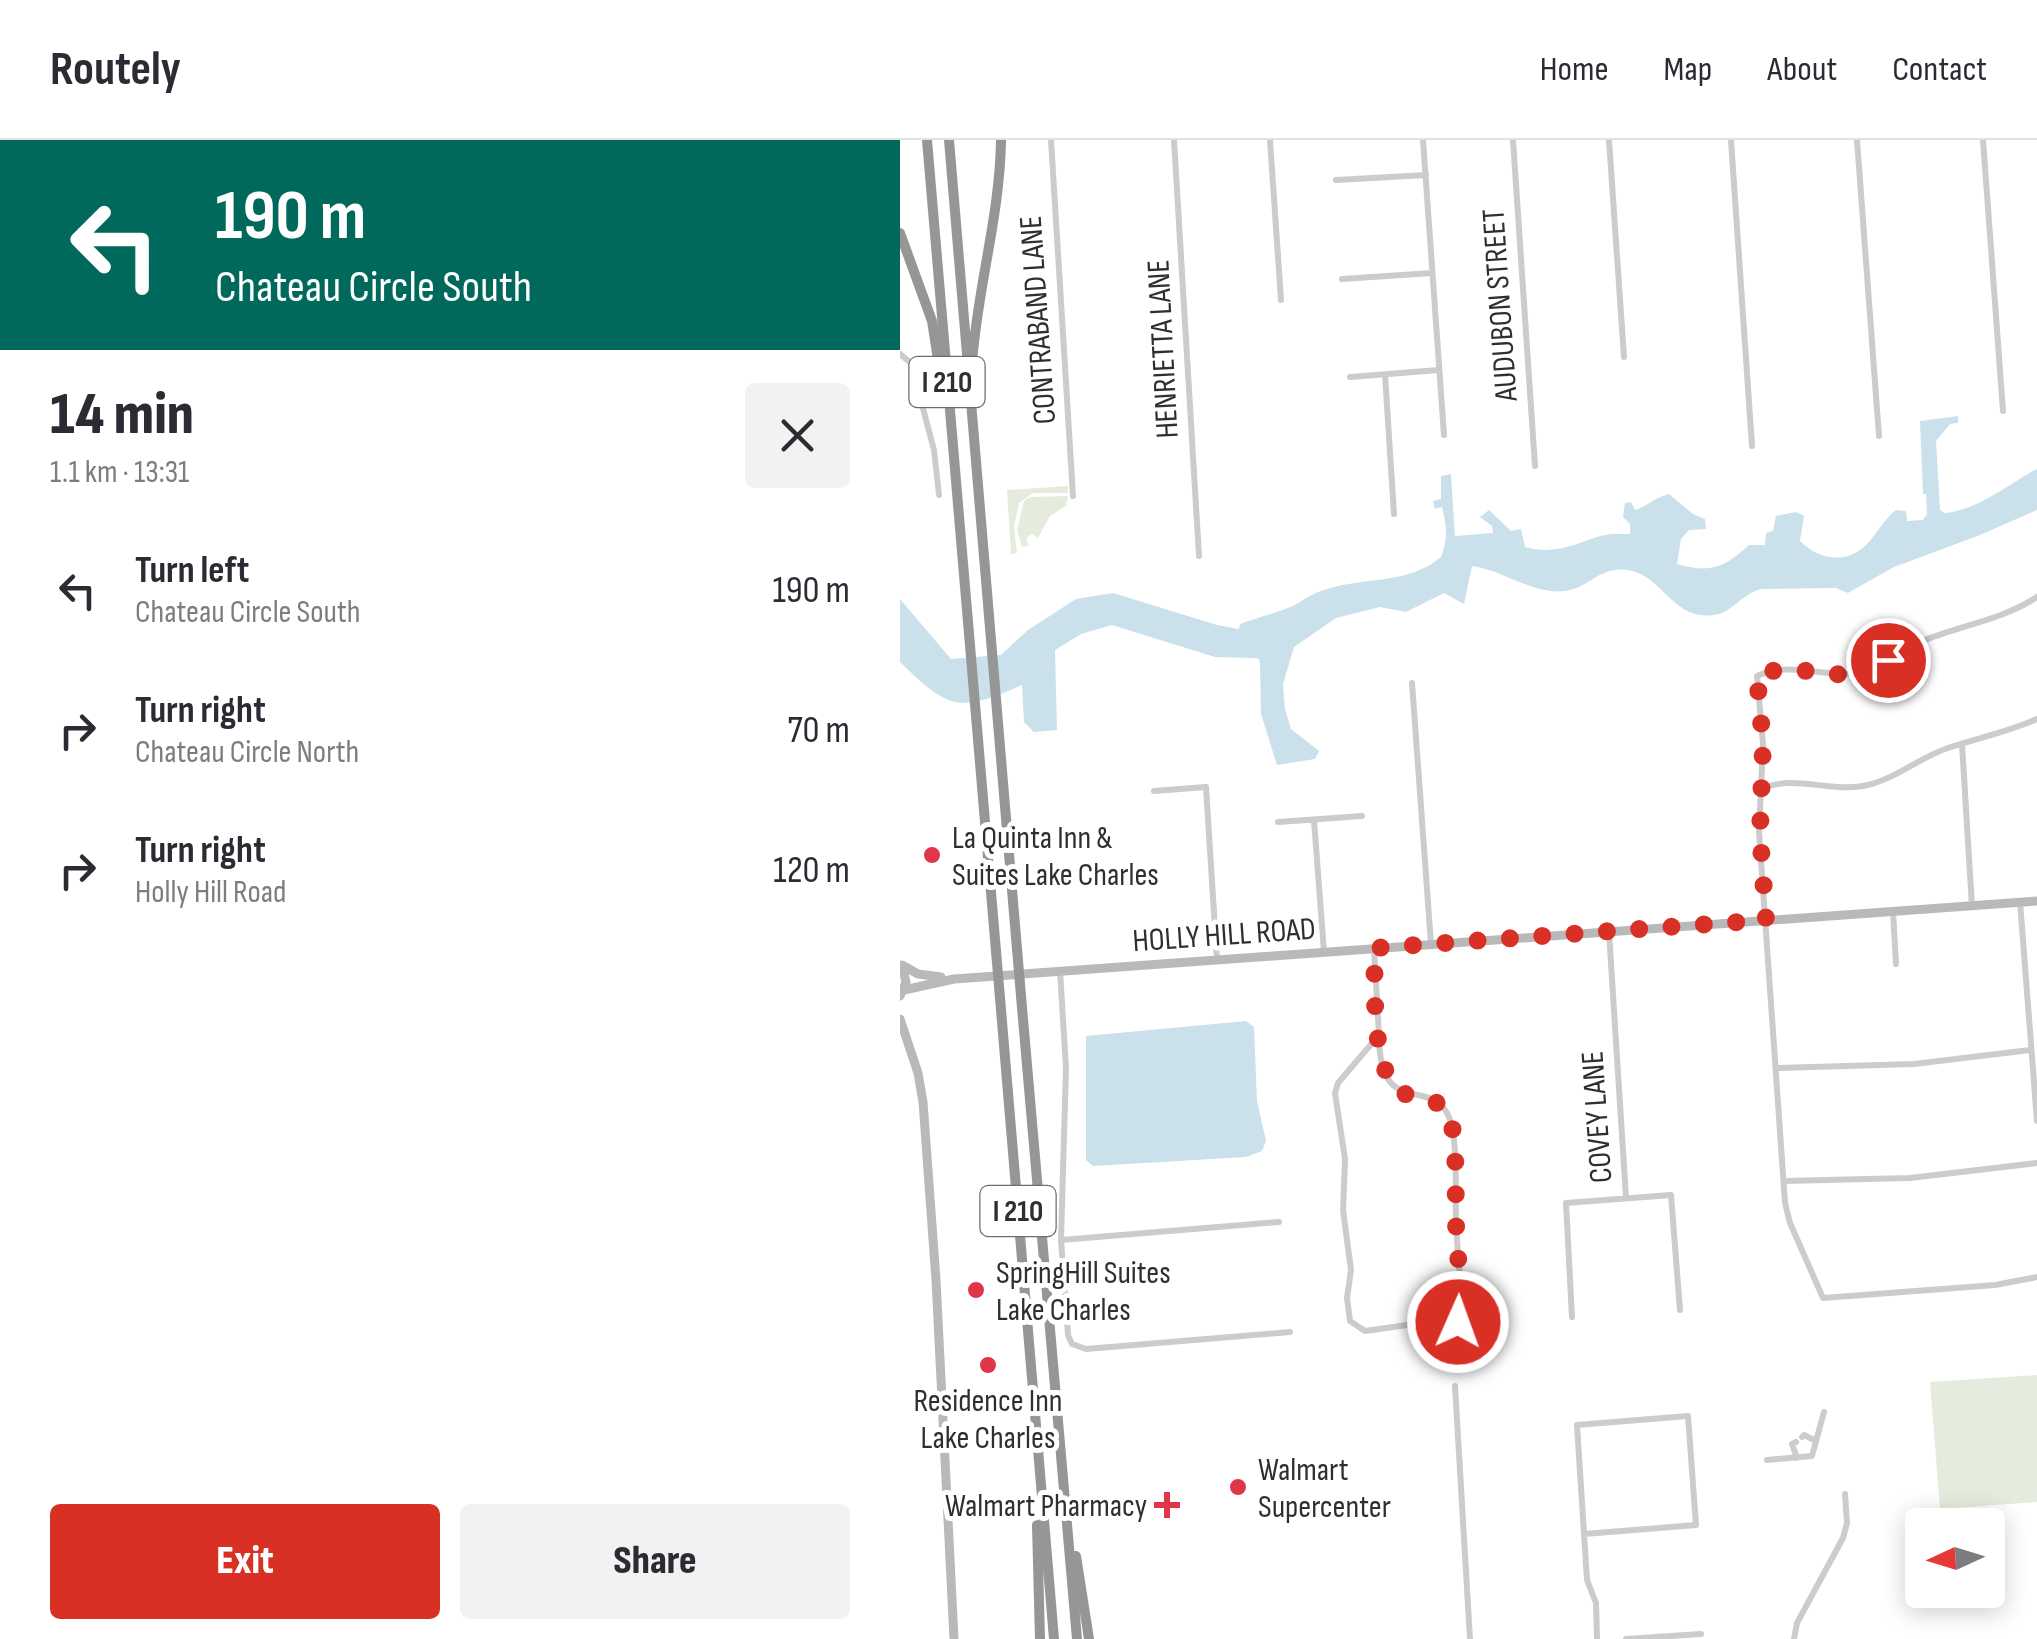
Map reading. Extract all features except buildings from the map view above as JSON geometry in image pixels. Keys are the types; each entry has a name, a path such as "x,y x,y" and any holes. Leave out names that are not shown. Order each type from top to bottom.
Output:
{"highway":[{"name":"I 210","path":"926,140 1054,1639"},
{"name":"I 210","path":"949,140 1076,1639"},
{"path":"970,406 976,320 1000,183 1000,140"},
{"path":"900,233 932,321 952,434"},
{"path":"1034,1424 1040,1639"},
{"path":"1067,1522 1076,1552 1089,1639"}],"street":[{"name":"CONTRABAND LANE","path":"1051,140 1073,496"},
{"name":"HENRIETTA LANE","path":"1174,140 1200,556"},
{"path":"1270,140 1281,300"},
{"path":"1423,140 1444,435"},
{"name":"AUDUBON STREET","path":"1514,140 1535,466"},
{"path":"1609,140 1624,357"},
{"path":"1731,140 1752,446"},
{"path":"1856,140 1878,436"},
{"path":"1983,140 2002,411"},
{"path":"1336,180 1426,175"},
{"path":"1342,278 1432,273"},
{"path":"900,354 910,363 934,450 939,495"},
{"path":"1350,377 1439,370"},
{"path":"1384,374 1394,514"},
{"path":"2037,597 2011,613 1921,642 1866,672 1820,675 1794,668 1757,676 1763,788 1760,832 1784,1180 1790,1223 1823,1298 1995,1286 2037,1276"},
{"path":"1412,683 1431,944"},
{"path":"1763,788 1788,782 1836,788 1867,786 1932,755 2037,719"},
{"path":"1962,744 1972,906"},
{"path":"1154,791 1206,787 1217,960"},
{"path":"1278,822 1362,816"},
{"path":"1314,820 1324,952"},
{"name":"HOLLY HILL ROAD","path":"901,964 918,974 954,978 2037,901"},
{"path":"2020,902 2037,1121"},
{"path":"1893,911 1896,964"},
{"name":"COVEY LANE","path":"1609,932 1626,1198 1672,1195 1680,1310"},
{"path":"1374,948 1379,1035 1380,1057 1390,1083 1442,1106 1452,1128 1463,1314 1454,1324 1365,1331 1356,1327 1349,1316 1351,1270 1344,1225 1345,1159 1334,1093 1379,1035"},
{"path":"901,964 906,973 901,995"},
{"path":"1060,971 1066,1068 1061,1240 1068,1335 1075,1346 1086,1349 1290,1332"},
{"name":"HOLLY HILL ROAD","path":"901,995 954,978"},
{"path":"900,1019 918,1073 924,1117 954,1639"},
{"path":"900,1035 910,1048"},
{"path":"1776,1068 1888,1066 2030,1050"},
{"path":"1784,1180 1910,1178 2037,1162"},
{"path":"1572,1317 1566,1203 1626,1198"},
{"path":"1061,1240 1279,1222"},
{"path":"1455,1386 1470,1639"},
{"path":"1767,1460 1812,1456 1824,1412"},
{"path":"1584,1534 1696,1525 1688,1416 1577,1426 1584,1534 1587,1580 1596,1602 1598,1639"},
{"path":"1797,1458 1792,1444 1804,1435 1816,1441"},
{"path":"1794,1639 1798,1623 1842,1538 1847,1523 1845,1494"},
{"path":"1626,1639 1701,1634"}],"green space":[{"path":"1068,486 1068,493 1033,493 1019,503 1014,527 1017,553 1011,554 1007,490"},
{"path":"1068,496 1066,506 1050,516 1038,538 1032,534 1026,538 1029,546 1022,547 1017,530 1024,501 1030,497"},
{"path":"2037,1375 2037,1502 1940,1508 1930,1382"}],"water":[{"path":"1958,416 1958,423 1950,424 1936,441 1940,510 1944,513 1969,507 2037,469 2037,510 1894,567 1848,593 1836,588 1761,589 1714,615 1688,611 1651,580 1628,570 1611,571 1578,587 1558,591 1533,587 1472,566 1464,604 1444,593 1406,612 1380,607 1336,618 1294,647 1283,684 1285,709 1291,729 1319,751 1315,759 1277,765 1261,714 1259,659 1215,657 1112,625 1081,634 1055,650 1057,730 1034,732 1024,722 1022,685 983,700 956,702 931,690 900,662 900,599 951,659 1001,655 1028,630 1076,599 1113,593 1239,629 1240,624 1336,586 1414,572 1441,557 1445,521 1442,507 1435,509 1433,501 1441,499 1441,476 1451,474 1455,536 1493,533 1492,526 1480,517 1489,510 1511,531 1521,529 1525,547 1562,548 1605,535 1630,534 1630,524 1623,517 1625,503 1631,502 1635,510 1669,494 1705,519 1706,529 1689,530 1681,539 1677,564 1717,567 1749,545 1765,545 1766,533 1773,531 1776,516 1796,512 1804,516 1800,541 1807,547 1830,557 1848,556 1864,547 1896,510 1906,511 1907,521 1923,520 1927,514 1920,421"},
{"path":"1246,1021 1254,1027 1257,1101 1266,1141 1262,1151 1246,1157 1093,1166 1086,1160 1086,1036"}],"place":[{"name":"La Quinta Inn & Suites Lake Charles","path":"932,855"},
{"name":"SpringHill Suites Lake Charles","path":"976,1290"},
{"name":"Residence Inn Lake Charles","path":"988,1365"},
{"name":"Walmart Supercenter","path":"1238,1487"},
{"name":"Walmart Pharmacy","path":"1167,1505"}],"route":[{"path":"1458,1322 1463,1314 1450,1118 1436,1102 1403,1092 1387,1078 1379,1046 1374,948 1766,920 1760,832 1763,744 1757,676 1794,668 1820,675 1866,672 1888,660"}]}
